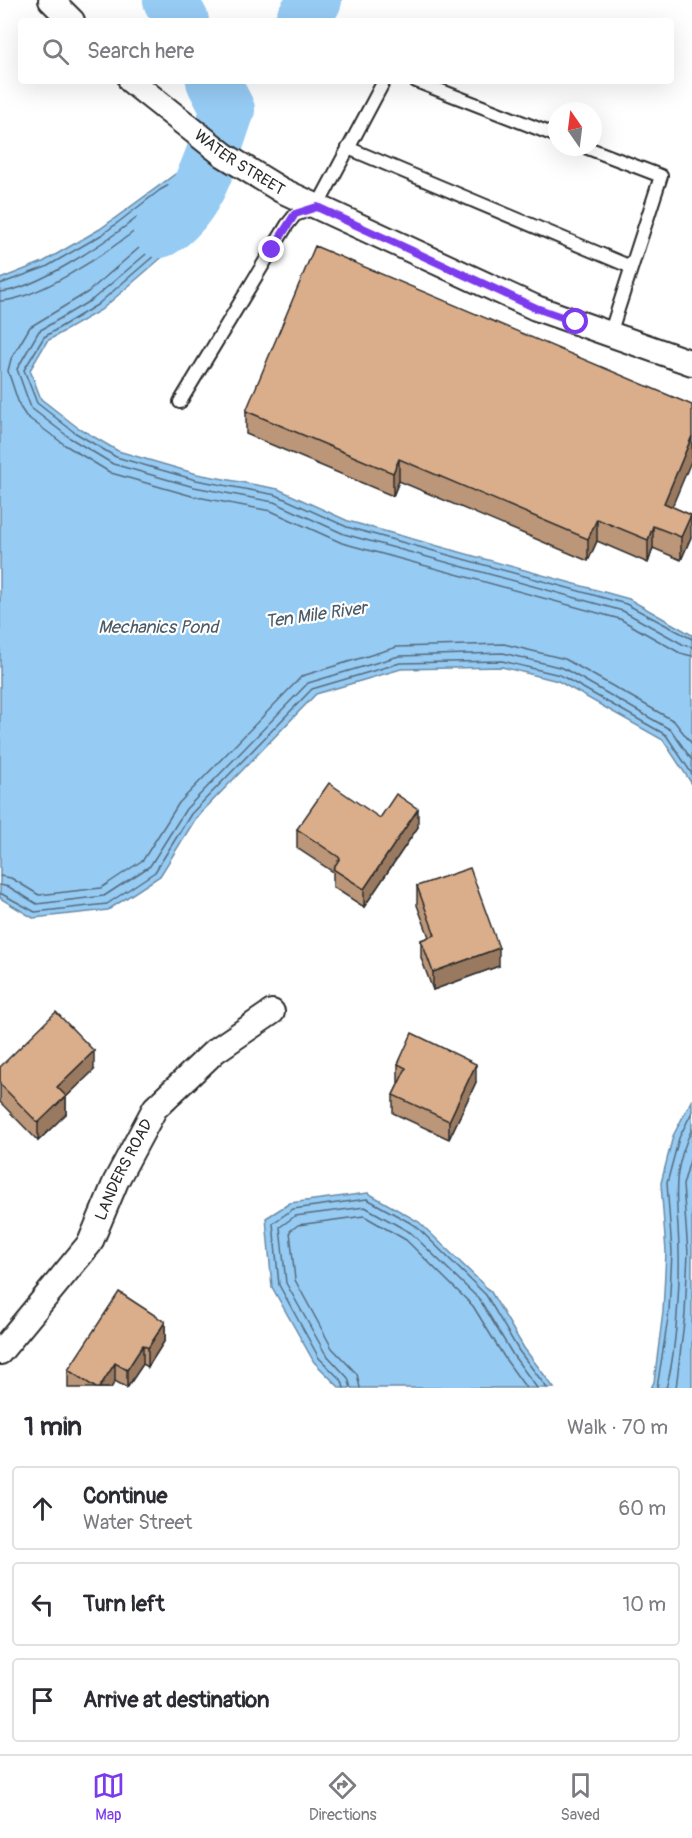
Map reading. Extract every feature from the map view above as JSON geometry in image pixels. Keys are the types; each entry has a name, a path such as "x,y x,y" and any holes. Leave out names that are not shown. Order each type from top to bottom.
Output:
{"street":[{"path":"51,0 69,18"},
{"name":"WATER STREET","path":"135,84 224,155 281,190 536,308 692,363"},
{"name":"LANDERS ROAD","path":"0,1352 90,1244 116,1181 155,1108 215,1051 272,1012"}],"lane":[{"path":"180,402 287,225 295,214 317,207 382,84"},
{"path":"424,84 548,132"},
{"path":"348,148 632,267"},
{"path":"602,153 661,176 610,334"}],"water":[{"name":"Mechanics Pond","path":"189,164 218,183 213,206 203,228 160,259 101,310 47,341 30,370 41,399 77,427 118,451 197,474 278,489 348,521 629,599 692,635 692,784 663,740 558,681 502,667 401,669 316,694 196,818 160,876 108,910 33,918 0,898 0,279 43,262 100,229"},
{"path":"692,1099 692,1388 651,1388 654,1382 663,1312 666,1252 661,1183 673,1136"},
{"path":"368,1193 419,1222 491,1292 524,1348 554,1388 340,1388 314,1362 272,1287 266,1218 290,1203"}],"building":[{"path":"315,246 692,405 692,436 664,503 691,515 681,537 653,526 648,540 597,519 588,539 399,459 393,473 246,411"},
{"path":"329,783 380,818 396,794 418,809 364,889 333,869 340,858 297,829"},
{"path":"470,868 499,948 433,972 421,940 435,935 417,886"},
{"path":"56,1012 94,1051 57,1087 66,1096 38,1123 0,1084 0,1067"},
{"path":"412,1033 476,1064 449,1121 393,1095 406,1068 398,1064"},
{"path":"119,1292 165,1322 148,1348 143,1345 127,1370 115,1363 99,1388 96,1388 68,1370"}],"waterway":[{"name":"Ten Mile River","path":"170,0 180,18"},
{"path":"304,18 315,0"},
{"name":"Ten Mile River","path":"160,231 174,221 196,193 217,143 228,110 215,84"}],"route":[{"path":"272,250 295,214 317,207 536,308 576,322"}]}
